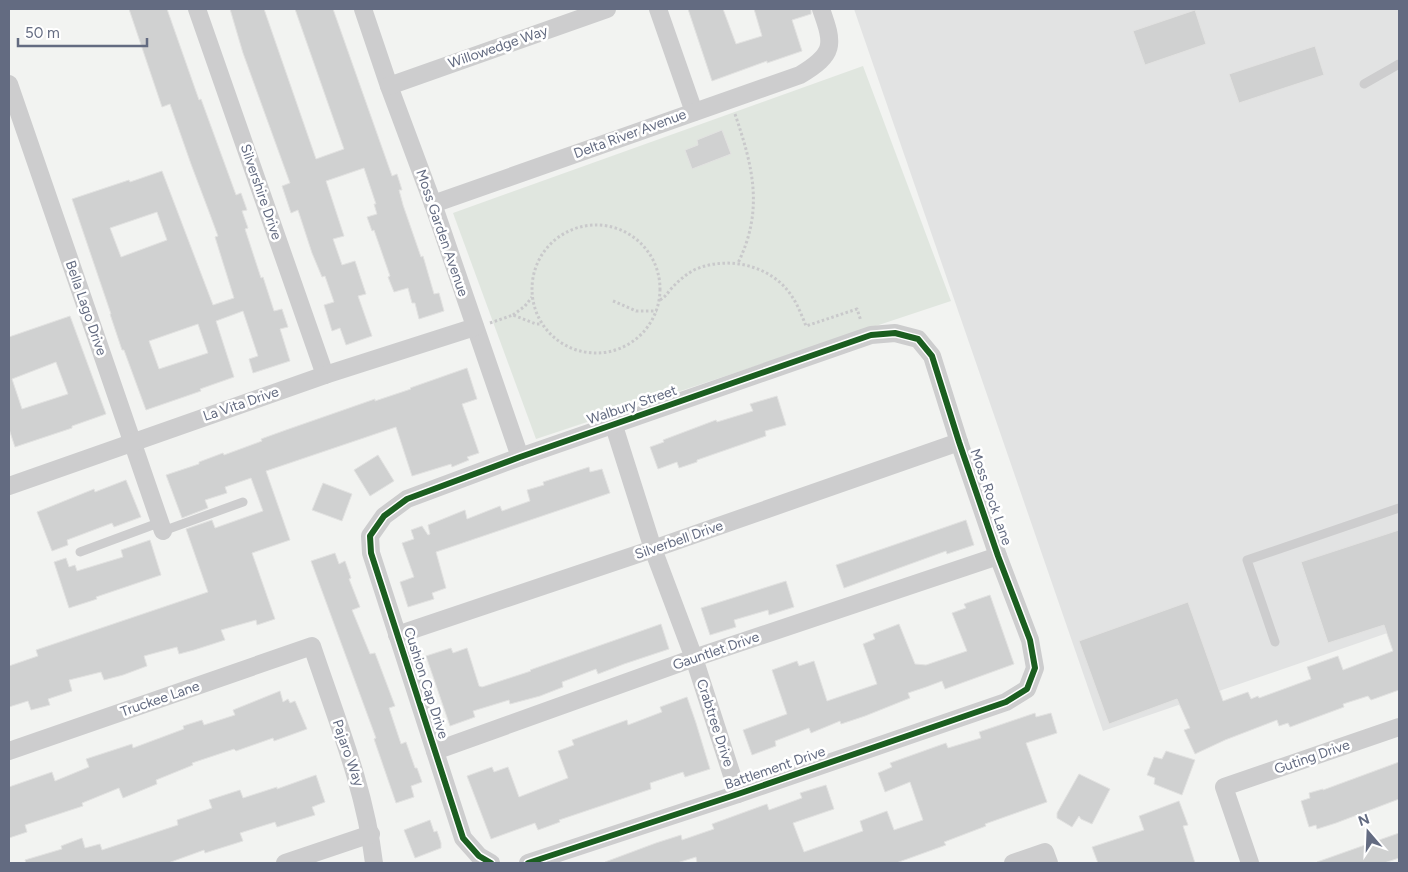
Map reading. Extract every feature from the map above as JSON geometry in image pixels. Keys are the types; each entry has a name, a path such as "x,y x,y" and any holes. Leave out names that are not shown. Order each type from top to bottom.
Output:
{"street":[{"name":"Silvershire Drive","path":"197,9 325,375"},
{"name":"Moss Garden Avenue","path":"363,9 389,86 433,204 520,457"},
{"name":"Willowedge Way","path":"389,86 607,9"},
{"path":"658,9 694,112"},
{"name":"Delta River Avenue","path":"433,204 800,75 819,64 829,46 830,34 822,9"},
{"name":"Bella Lago Drive","path":"9,84 162,527"},
{"name":"La Vita Drive","path":"9,486 325,375 476,327"},
{"name":"Walbury Street","path":"384,516 407,499 520,457 614,426 867,336 895,333"},
{"name":"Moss Rock Lane","path":"895,333 918,339 932,356 998,556 1030,640 1035,668 1027,689"},
{"name":"Crabtree Drive","path":"614,426 653,549 694,658 738,794"},
{"name":"Silverbell Drive","path":"398,635 653,549 959,442"},
{"name":"Cushion Cap Drive","path":"384,516 370,536 371,553 462,838 485,860"},
{"name":"Gauntlet Drive","path":"435,751 694,658 998,556"},
{"name":"Truckee Lane","path":"9,751 312,646"},
{"name":"Pajaro Way","path":"312,646 362,793 371,834 374,863"},
{"name":"Battlement Drive","path":"528,863 738,794 1006,702 1027,689"},
{"name":"Guting Drive","path":"1250,863 1224,787 1399,727"},
{"path":"285,863 371,834"},
{"path":"1013,863 1045,852 1049,863"}],"lane":[{"path":"1364,84 1399,64"},
{"path":"80,552 243,502"},
{"path":"1276,642 1247,560 1399,508"}],"path":[{"path":"730,99 750,161 754,199 753,218 749,236 738,264"},
{"path":"604,225 622,230 639,240 651,255 659,273 661,292 659,301 657,311 648,329 632,343 614,351 593,354 573,349 555,339 542,324 535,310 532,296 533,277 539,259 551,244 567,232 585,226 604,225"},
{"path":"659,301 681,279 694,270 710,265 747,265 766,272 784,286 798,305 806,326 857,309 867,336"},
{"path":"476,327 513,315 525,306 532,296"},
{"path":"613,301 636,311 657,311"},
{"path":"513,315 536,324 542,324"}],"shaded area":[{"path":"854,9 1399,9 1399,629 1103,731"},
{"path":"863,66 951,301 536,439 453,213"}],"building":[{"path":"129,9 167,9 199,100 201,99 236,195 241,193 247,210 242,211 248,228 245,229 261,278 263,277 274,311 282,309 288,327 280,329 290,361 253,373 249,359 258,356 243,311 216,321 234,377 200,389 201,391 146,410 124,350 122,350 72,199 162,171 213,305 234,298 215,237 218,236 170,104 162,107","holes":["157,212 167,240 121,257 110,228","198,324 208,353 159,369 149,341"]},
{"path":"230,9 264,9 316,159 344,149 295,9 333,9 392,176 397,174 402,190 399,190 403,205 421,257 423,256 434,294 439,293 444,311 419,319 415,303 412,303 408,288 394,292 374,230 372,231 367,217 377,214 374,204 376,204 364,168 326,181 344,236 333,239 342,265 355,261 366,294 358,296 372,336 346,345 340,328 332,331 324,305 334,302 325,276 322,277 312,253 298,210 291,213 282,186 290,183 243,53"},
{"path":"688,9 723,9 736,44 762,36 754,9 811,9 811,14 792,20 802,51 767,63 767,61 712,81"},
{"path":"1195,10 1206,44 1145,65 1133,31"},
{"path":"1315,46 1324,75 1239,103 1229,74"},
{"path":"722,130 731,154 692,169 685,150 698,145 697,140"},
{"path":"70,316 106,414 72,426 72,428 15,447 9,429 9,337","holes":["56,362 68,394 22,409 12,379"]},
{"path":"467,368 477,399 462,404 479,453 467,457 469,460 452,467 451,464 412,476 396,427 266,471 290,540 252,553 275,619 257,625 256,620 221,630 225,640 194,650 179,654 177,647 144,656 147,666 123,675 104,680 101,672 69,680 72,691 48,699 50,705 31,710 28,701 9,707 9,666 38,656 36,650 208,592 186,529 212,520 215,528 263,511 251,478 225,487 227,493 205,500 208,508 182,518 166,475 199,464 199,462 223,453 224,455 262,441 261,439 286,430 375,399 375,401 411,389"},
{"path":"777,396 786,425 765,431 766,436 697,460 697,462 679,468 677,462 658,469 650,447 664,442 663,440 716,420 717,422 753,411 750,404"},
{"path":"378,455 394,481 370,496 354,470"},
{"path":"589,467 590,472 602,469 610,493 436,552 446,588 432,593 434,599 408,607 400,582 414,577 402,543 414,539 411,530 422,526 428,535 430,534 428,525 465,510 467,519 500,506 502,511 530,501 527,490 544,485 543,482"},
{"path":"126,480 141,517 114,527 112,523 67,540 68,545 52,551 37,512 94,489 95,492"},
{"path":"323,483 352,494 342,521 312,510"},
{"path":"966,520 974,545 947,554 946,551 844,588 836,565"},
{"path":"1399,530 1399,690 1371,700 1368,696 1343,704 1344,707 1290,727 1288,723 1279,726 1277,720 1195,754 1184,730 1190,728 1177,699 1109,724 1079,641 1188,602 1223,701 1248,692 1251,699 1258,696 1259,698 1311,679 1307,667 1338,656 1343,670 1393,651 1384,625 1328,643 1301,562"},
{"path":"150,540 161,575 69,608 54,562 66,558 69,567 75,565 77,571 123,557 121,550"},
{"path":"335,553 339,564 345,561 351,578 349,579 360,607 352,610 370,654 375,653 395,706 389,708 401,744 406,742 422,782 411,786 414,797 396,803 374,739 376,738 311,561"},
{"path":"786,581 794,607 769,615 768,610 734,620 736,627 710,635 701,608"},
{"path":"990,595 1014,664 945,689 942,681 908,693 910,698 865,716 841,724 840,721 811,733 809,728 775,741 776,746 752,755 743,730 787,714 772,670 797,661 799,666 814,661 827,701 877,684 863,644 875,639 873,634 899,624 915,664 926,665 967,651 952,613 966,608 964,604"},
{"path":"661,624 669,649 598,674 596,669 562,682 563,687 540,696 510,704 509,700 473,711 475,717 450,726 426,656 451,648 453,653 467,648 479,686 482,687"},
{"path":"280,691 283,702 288,699 290,703 295,701 307,729 274,741 273,738 236,751 234,749 192,763 193,765 156,780 157,784 123,798 119,788 82,803 83,806 25,825 27,832 9,838 9,787 52,772 55,781 89,767 86,759 132,744 133,748 184,729 183,726 202,720 204,725 235,715 233,710"},
{"path":"687,697 710,769 685,777 683,772 650,783 651,789 559,820 560,822 538,830 535,823 491,839 467,776 492,767 494,772 508,767 519,797 568,778 558,751 574,745 572,740 627,720 628,725 662,712 660,707"},
{"path":"1035,713 1036,717 1051,713 1057,733 1026,743 1047,802 985,824 986,826 944,842 946,845 896,863 697,863 696,857 677,863 605,862 681,835 682,840 714,829 712,824 767,804 769,810 802,798 800,793 826,785 834,809 793,823 804,852 863,831 860,821 887,811 894,830 923,820 910,782 885,792 878,773 892,767 890,763 946,743 948,748 981,738 979,732"},
{"path":"1166,751 1195,760 1182,795 1154,784 1155,778 1147,775 1154,757 1162,759"},
{"path":"1399,762 1399,799 1317,829 1316,825 1309,827 1301,801 1310,798 1309,793 1323,790"},
{"path":"1079,774 1110,789 1092,824 1081,819 1079,816 1072,827 1057,818 1057,813"},
{"path":"316,775 325,802 312,807 315,815 277,827 275,822 240,833 243,841 205,853 204,850 168,863 26,863 25,860 62,849 61,846 82,838 85,848 100,844 102,850 178,825 177,820 212,808 209,800 240,790 243,798 277,787 277,789"},
{"path":"1179,801 1188,825 1183,826 1195,863 1098,863 1092,847 1144,830 1139,816"},
{"path":"430,820 434,832 437,831 441,848 415,858 404,830"},
{"path":"1399,833 1399,858 1384,863 1317,862"}],"cycle path":[{"path":"491,863 479,856 463,838 371,553 370,536 384,516 407,499 520,457 871,335 895,333 918,339 932,356 998,556 1030,640 1035,668 1027,689 1006,702 738,794 528,863"}]}
